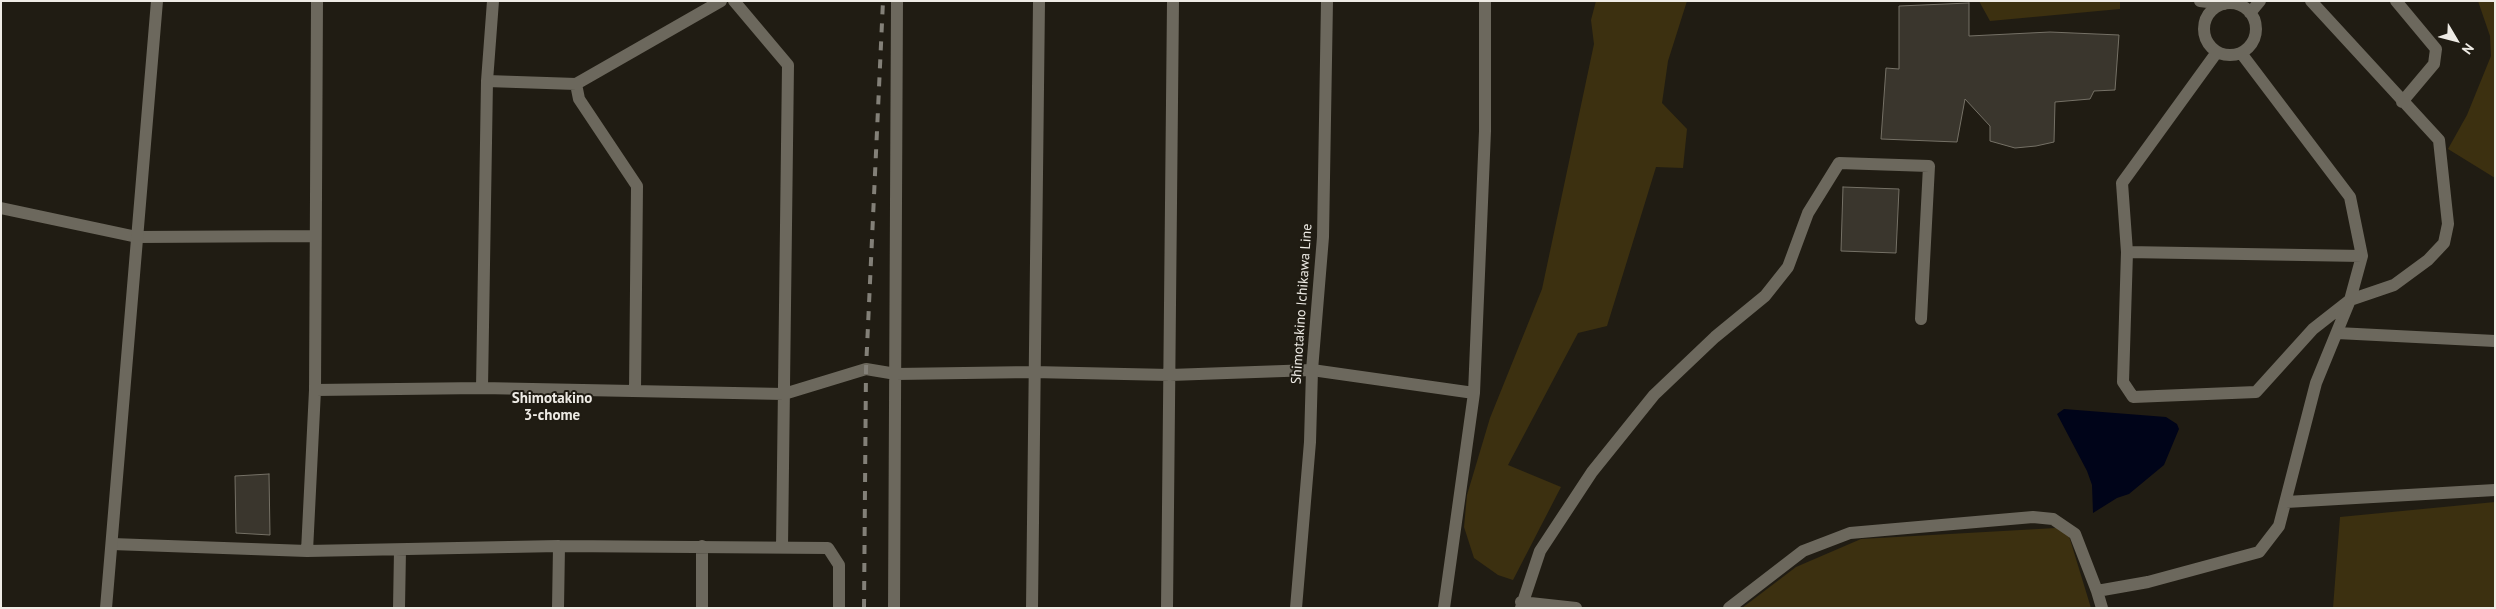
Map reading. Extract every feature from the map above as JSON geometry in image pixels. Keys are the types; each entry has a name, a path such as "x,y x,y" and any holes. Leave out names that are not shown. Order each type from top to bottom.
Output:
{"street":[{"path":"106,608 157,1"},
{"path":"306,550 315,390 317,1"},
{"path":"482,388 487,81 493,1"},
{"path":"487,81 576,84 721,1"},
{"path":"734,1 788,65 782,547"},
{"path":"894,608 897,1"},
{"path":"1032,608 1033,372 1039,1"},
{"path":"1167,608 1173,1"},
{"name":"Shimotakino Ichikawa Line","path":"1296,608 1310,442 1312,370 1322,237 1327,1"},
{"path":"1444,608 1474,392 1485,131 1485,1"},
{"path":"2200,1 2224,3 2238,5 2250,13 2255,23 2255,34 2250,45 2241,52 2229,55 2217,52 2209,45 2205,36 2204,26 2208,16 2214,9 2224,3"},
{"path":"2250,13 2260,1"},
{"path":"2217,52 2122,183 2127,252 2122,382 2133,397 2256,392 2313,329 2350,300 2394,285 2428,260 2444,243 2448,224 2439,140 2311,1"},
{"path":"2396,1 2436,49 2434,64 2402,102"},
{"path":"2097,591 2148,582 2259,552 2279,526 2316,383 2350,300 2362,256 2350,197 2241,52"},
{"path":"576,84 579,99 637,186 634,391"},
{"path":"1576,608 1521,605 1540,551 1598,464 1654,395 1715,337 1765,296 1788,267 1808,213 1839,163 1930,166 1921,319"},
{"path":"1,208 137,237 315,236"},
{"path":"2127,252 2362,256"},
{"path":"2337,332 2495,341"},
{"path":"315,390 482,388 784,394 866,369 896,374 1033,372 1170,375 1312,370 1474,392"},
{"path":"2286,502 2495,490"},
{"path":"1730,608 1803,551 1850,533 2033,517 2053,519 2075,534 2102,608"},
{"path":"112,544 306,550 559,546 828,548 839,565 839,608"},
{"path":"558,608 559,546"},
{"path":"702,546 702,608"},
{"path":"399,608 400,550"}],"shaded area":[{"path":"1596,1 1687,1 1668,61 1662,103 1687,129 1683,168 1656,167 1607,326 1578,333 1508,465 1561,487 1513,580 1498,575 1474,558 1464,527 1467,495 1490,418 1542,289 1594,44 1591,20"},
{"path":"1979,1 2120,1 2120,9 1990,21"},
{"path":"2478,1 2495,1 2495,178 2448,149 2467,115 2491,56 2490,36"},
{"path":"2495,502 2495,608 2333,608 2340,517"},
{"path":"2056,528 2069,536 2091,608 1742,608 1796,567 1861,539"}],"water":[{"path":"2064,409 2166,417 2177,424 2179,429 2164,465 2129,494 2117,498 2093,513 2092,485 2087,471 2057,414"}],"building":[{"path":"1969,3 1969,36 2050,32 2119,35 2115,90 2094,91 2090,99 2055,102 2054,142 2036,146 2015,148 1990,141 1990,126 1965,99 1957,142 1881,139 1886,68 1899,69 1899,6"},
{"path":"1843,187 1899,189 1896,253 1841,251"},
{"path":"269,474 270,535 236,533 235,476"}],"railway":[{"path":"864,608 866,369 883,1"}],"district":[{"name":"Shimotakino 3-chome","path":"552,408"}]}
